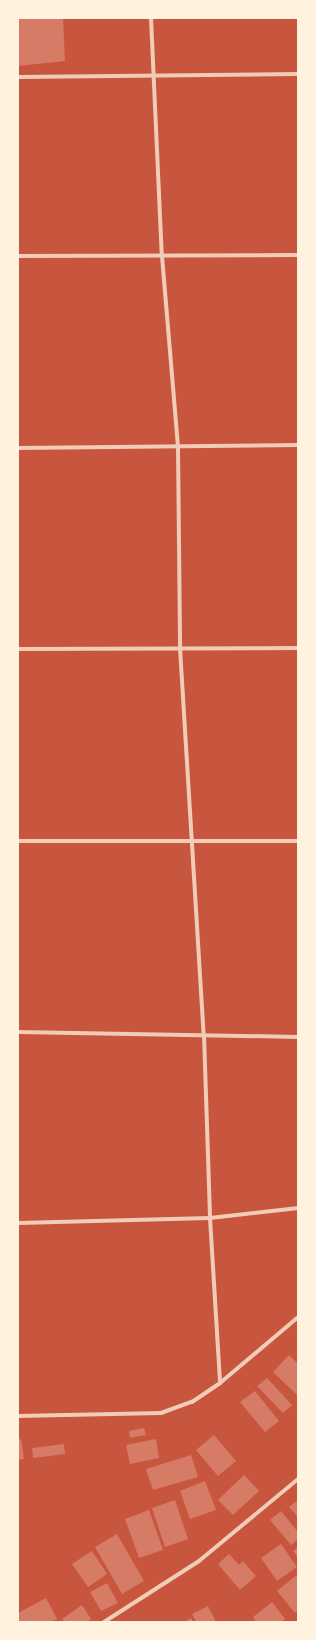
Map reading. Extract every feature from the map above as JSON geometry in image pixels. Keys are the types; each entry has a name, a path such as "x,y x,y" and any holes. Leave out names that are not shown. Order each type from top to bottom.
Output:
{"street":[{"path":"151,18 162,256 178,447 180,648 204,1035 210,1218 220,1383"},
{"path":"18,77 298,74"},
{"path":"18,256 298,255"},
{"path":"18,448 298,445"},
{"path":"18,649 298,648"},
{"path":"18,841 298,841"},
{"path":"18,1032 298,1037"},
{"path":"18,1223 210,1218 298,1208"},
{"path":"18,1416 161,1413 192,1402 220,1383 298,1317"},
{"path":"104,1622 199,1561 298,1480"}],"building":[{"path":"18,18 63,18 65,61 18,66"},
{"path":"289,1355 298,1364 298,1396 273,1372"},
{"path":"267,1378 292,1405 283,1413 257,1386"},
{"path":"255,1391 279,1421 265,1432 240,1402"},
{"path":"144,1428 146,1435 130,1438 129,1431"},
{"path":"214,1435 236,1461 218,1476 196,1450"},
{"path":"21,1439 24,1459 18,1460 18,1440"},
{"path":"156,1439 159,1458 130,1464 126,1445"},
{"path":"64,1444 65,1454 33,1458 32,1448"},
{"path":"191,1455 198,1477 153,1490 146,1469"},
{"path":"244,1475 259,1491 233,1515 218,1500"},
{"path":"205,1481 216,1510 190,1519 180,1491"},
{"path":"175,1500 188,1539 165,1547 152,1508"},
{"path":"298,1500 298,1517 289,1507"},
{"path":"149,1510 163,1550 139,1558 125,1519"},
{"path":"281,1511 298,1532 298,1539 291,1545 270,1520"},
{"path":"117,1534 144,1581 122,1594 95,1547"},
{"path":"281,1544 297,1567 277,1581 261,1558"},
{"path":"298,1548 298,1558 293,1551"},
{"path":"92,1551 107,1574 88,1587 72,1564"},
{"path":"229,1554 239,1565 243,1561 256,1576 240,1590 218,1564"},
{"path":"298,1574 298,1610 295,1613 277,1591"},
{"path":"107,1583 118,1603 101,1611 90,1592"},
{"path":"46,1598 57,1619 50,1622 18,1622 18,1613"},
{"path":"272,1602 285,1619 282,1622 256,1622 253,1617"},
{"path":"82,1605 91,1619 87,1622 64,1622 62,1619"},
{"path":"208,1606 216,1622 196,1622 192,1614"},
{"path":"191,1618 193,1622 184,1622"}]}
